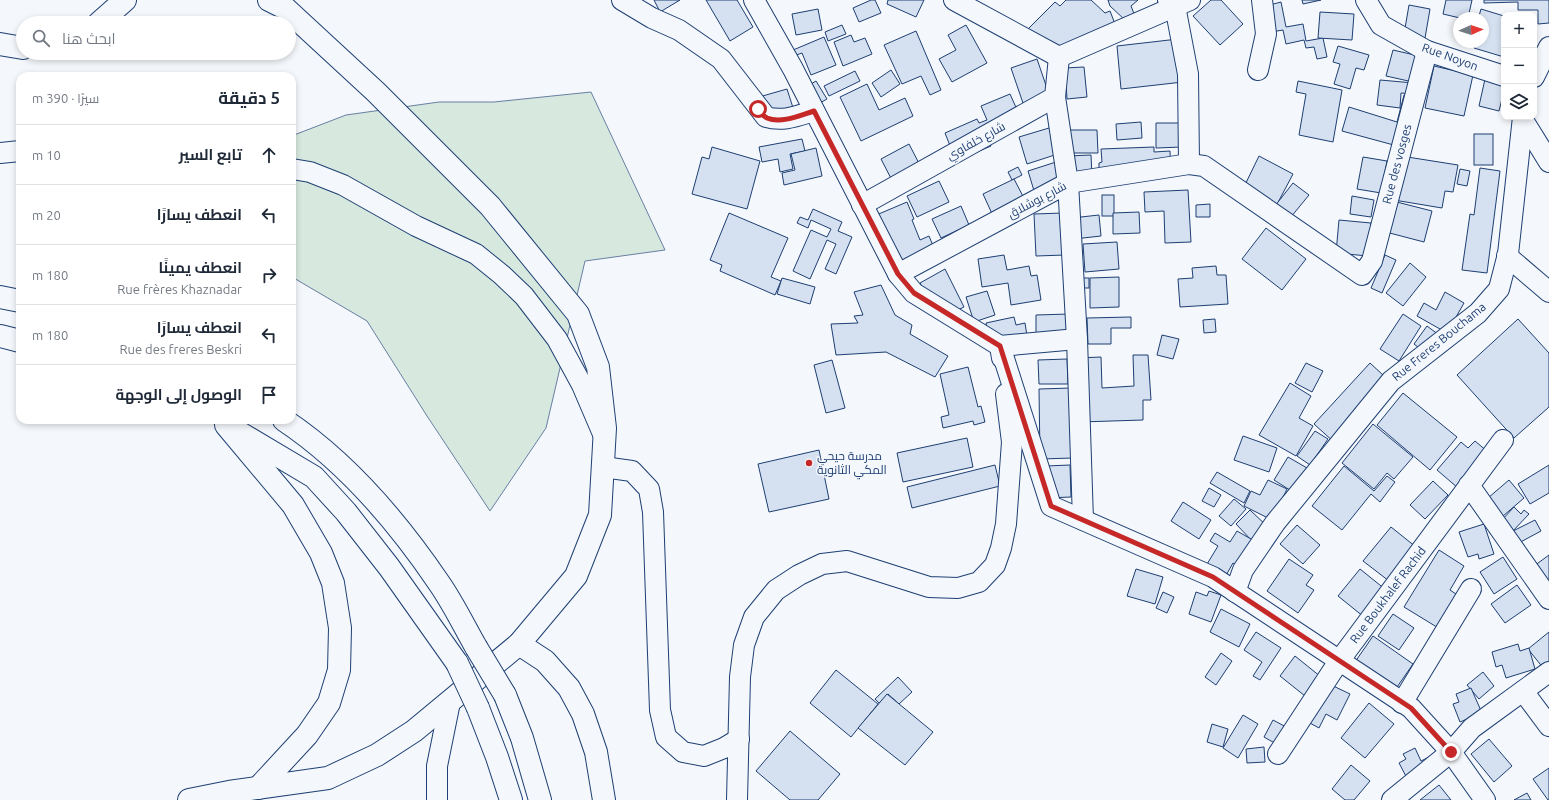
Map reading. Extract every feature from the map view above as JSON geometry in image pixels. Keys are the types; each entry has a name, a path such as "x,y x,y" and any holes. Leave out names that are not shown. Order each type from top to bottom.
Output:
{"main road":[{"path":"107,16 125,0"},
{"path":"269,0 286,8 295,16"},
{"path":"189,800 229,792 328,778 377,755 414,731 519,644 576,576 600,515 605,428 598,367 578,314 490,206 376,92 296,17"},
{"path":"0,44 16,47"},
{"path":"0,297 16,300"},
{"path":"0,336 16,340"},
{"path":"222,424 293,505 321,553 333,583 340,628 339,670 330,703 307,735 258,788"},
{"path":"223,424 314,477 346,512 389,567 457,663 478,708 497,757 511,800"},
{"path":"289,424 326,452 362,485 397,526 440,584 504,695 522,738 540,800"},
{"path":"519,644 545,661 569,688 583,714 596,752 604,800"}],"street":[{"path":"622,0 652,18 679,30 721,59 766,117 775,120 785,119 814,111"},
{"path":"754,0 793,69 898,274 914,293 1000,346 1077,339"},
{"path":"1258,70 1266,34 1262,0"},
{"name":"Rue Noyon","path":"1366,0 1381,25 1427,51 1501,75"},
{"path":"1059,57 1178,2 1188,74 1189,164"},
{"path":"965,3 1059,57"},
{"path":"1537,72 1549,47"},
{"name":"Rue des vosges","path":"1189,164 1204,166 1362,275 1372,261 1427,51"},
{"path":"1059,57 1055,97 1068,183 1077,339 1083,520"},
{"name":"شارع خلفاوي","path":"862,205 1055,97"},
{"name":"Rue Freres Bouchama","path":"1235,592 1243,570 1275,523 1391,381 1478,313 1499,289 1507,256 1523,120"},
{"path":"1524,120 1549,162"},
{"path":"0,154 16,152"},
{"name":"شارع بوشلاق","path":"898,274 1068,183 1189,164"},
{"path":"296,170 310,172 343,185 416,226 476,254 502,275 524,296 557,340 582,385 604,438"},
{"path":"1507,256 1549,292"},
{"path":"1000,346 1051,506 1213,577 1411,708 1451,752 1485,800"},
{"path":"737,800 740,677 744,645 754,617 776,590 799,575 822,564 847,561 929,587 958,588 979,582 995,565 1002,548 1006,524 1012,442 1000,346"},
{"name":"Rue Boukhalef Rachid","path":"1278,754 1339,661 1503,440"},
{"path":"603,468 632,471 649,489 653,512 660,710 666,737 683,752 704,756 724,748 739,738"},
{"path":"1469,485 1549,599"},
{"path":"1402,703 1471,589"},
{"path":"1392,800 1451,752 1472,728 1549,672"},
{"path":"1524,691 1549,726"},
{"path":"437,800 437,766 450,702"}],"shaded area":[{"path":"591,92 665,250 585,261 546,428 490,511 427,416 367,321 296,279 296,134 346,115 439,102 494,102"}],"building":[{"path":"654,0 680,0 660,12"},
{"path":"706,0 737,0 753,27 730,41"},
{"path":"871,0 875,0 881,13 859,22 853,8"},
{"path":"888,0 924,0 916,17 887,4"},
{"path":"1066,0 1091,0 1105,13 1110,11 1117,29 1056,57 1028,29 1055,2 1060,6"},
{"path":"1108,0 1138,0 1131,6 1135,16 1125,20 1110,6"},
{"path":"1211,0 1221,0 1243,24 1220,45 1193,16"},
{"path":"1302,0 1321,0 1303,4"},
{"path":"1446,0 1472,0 1469,12 1453,12 1453,16 1443,14"},
{"path":"1484,0 1549,0 1549,23 1538,24 1538,10 1518,10 1518,2 1484,3"},
{"path":"1281,2 1286,27 1303,24 1306,41 1323,38 1327,57 1317,59 1314,47 1306,48 1304,40 1286,44 1283,30 1271,32 1266,6"},
{"path":"1409,5 1430,9 1425,38 1404,34"},
{"path":"818,9 822,30 796,35 792,14"},
{"path":"1481,9 1501,15 1501,56 1474,48 1489,48 1489,12 1480,12"},
{"path":"1320,12 1354,14 1352,40 1318,38"},
{"path":"842,25 846,34 828,41 825,32"},
{"path":"966,25 987,63 952,82 939,59 956,50 948,35"},
{"path":"916,31 941,90 930,95 921,76 902,84 884,45"},
{"path":"851,35 854,42 865,38 872,54 843,66 834,42"},
{"path":"824,37 836,65 811,75 802,53 788,58 786,53"},
{"path":"1178,39 1183,82 1121,89 1117,46"},
{"path":"1338,46 1369,55 1364,70 1356,68 1350,89 1334,84 1340,64 1333,62"},
{"path":"1393,50 1419,56 1413,82 1386,76"},
{"path":"1037,59 1051,100 1025,109 1011,68"},
{"path":"1434,66 1473,75 1464,116 1425,108"},
{"path":"1084,67 1087,97 1067,99 1065,68"},
{"path":"891,70 900,84 881,97 872,83"},
{"path":"855,71 860,81 829,96 824,86"},
{"path":"1485,79 1501,83 1501,103 1499,111 1479,106"},
{"path":"1380,80 1414,83 1413,94 1401,93 1400,108 1377,105"},
{"path":"816,81 827,99 811,108 801,90"},
{"path":"1298,81 1342,90 1333,142 1299,135 1306,94 1296,92"},
{"path":"867,84 879,110 905,98 913,116 861,141 840,97"},
{"path":"787,89 795,114 766,122 759,97"},
{"path":"1010,94 1023,123 987,138 991,146 956,161 945,133 977,119 979,123 987,120 981,106"},
{"path":"1404,95 1415,98 1401,147 1342,131 1349,107 1397,122"},
{"path":"1141,122 1142,138 1117,140 1116,124"},
{"path":"1156,123 1181,123 1182,147 1156,148"},
{"path":"1059,125 1067,151 1027,164 1019,137"},
{"path":"1070,130 1097,130 1098,153 1071,153"},
{"path":"1474,134 1493,134 1493,165 1474,165"},
{"path":"802,139 805,151 790,154 793,169 780,172 778,159 762,162 759,147"},
{"path":"909,144 925,175 897,190 881,159"},
{"path":"712,147 760,161 747,209 692,194 702,157 709,159"},
{"path":"1154,147 1154,152 1170,151 1171,174 1099,176 1099,163 1102,162 1101,149"},
{"path":"816,148 822,176 784,185 782,173 795,170 791,154"},
{"path":"1091,155 1092,177 1068,177 1067,156"},
{"path":"1259,156 1293,174 1274,210 1241,193"},
{"path":"1401,156 1458,165 1453,192 1445,191 1442,208 1394,200"},
{"path":"1363,157 1387,161 1381,193 1357,189"},
{"path":"1056,162 1063,185 1035,194 1028,171"},
{"path":"1018,167 1022,175 1012,180 1008,172"},
{"path":"1480,168 1500,171 1487,273 1462,270 1470,214 1474,215"},
{"path":"1460,169 1470,171 1467,186 1457,184"},
{"path":"1014,179 1026,202 994,218 983,194"},
{"path":"939,181 949,202 917,217 907,196"},
{"path":"1293,183 1309,195 1286,223 1271,211"},
{"path":"1188,190 1191,242 1165,243 1164,211 1145,212 1144,192"},
{"path":"1102,195 1114,195 1114,216 1102,216"},
{"path":"1352,196 1374,200 1371,217 1350,214"},
{"path":"1389,200 1432,211 1424,242 1382,231"},
{"path":"907,202 920,240 929,236 936,253 896,270 874,216"},
{"path":"1210,204 1210,217 1196,217 1196,205"},
{"path":"961,206 969,225 941,238 932,219"},
{"path":"813,209 842,222 838,231 852,237 836,274 825,269 836,244 827,240 810,279 793,271 811,230 827,237 831,229 811,220 808,228 797,223 800,217 808,220"},
{"path":"1139,212 1140,233 1113,234 1113,213"},
{"path":"729,213 788,238 771,277 781,281 775,295 720,271 722,265 710,260"},
{"path":"1063,213 1065,255 1036,256 1034,214"},
{"path":"1099,215 1101,236 1074,239 1072,218"},
{"path":"1339,220 1371,223 1368,256 1336,253"},
{"path":"1266,228 1306,259 1282,290 1242,259"},
{"path":"1117,242 1119,269 1085,272 1083,244"},
{"path":"1004,255 1007,270 1029,266 1031,276 1037,275 1041,300 1011,305 1008,283 982,287 978,259"},
{"path":"1385,255 1396,260 1382,293 1371,288"},
{"path":"1410,263 1426,277 1403,306 1386,293"},
{"path":"1216,266 1217,275 1226,275 1228,304 1180,307 1178,279 1193,278 1192,268"},
{"path":"945,269 964,307 952,313 935,312 920,283"},
{"path":"1119,277 1119,307 1090,308 1090,278"},
{"path":"782,278 815,287 810,304 777,294"},
{"path":"1080,278 1089,278 1089,288 1080,288"},
{"path":"881,285 895,315 912,325 910,334 948,356 935,377 886,352 836,355 831,324 858,323 854,316 863,315 854,292"},
{"path":"987,291 995,315 974,322 966,297"},
{"path":"1445,292 1464,303 1447,333 1417,316 1424,303 1436,310"},
{"path":"1069,314 1069,338 1036,339 1036,315"},
{"path":"1403,314 1421,326 1399,361 1380,349"},
{"path":"1014,317 1016,325 1025,323 1027,336 990,343 986,323"},
{"path":"1131,317 1131,328 1111,328 1111,344 1088,344 1087,318"},
{"path":"1215,319 1216,332 1204,333 1203,320"},
{"path":"1518,319 1549,353 1549,407 1514,438 1457,375"},
{"path":"1427,326 1439,335 1426,353 1414,344"},
{"path":"1162,335 1179,339 1173,359 1157,355"},
{"path":"1133,355 1148,355 1151,400 1143,400 1143,420 1080,422 1077,358 1101,357 1102,388 1134,386"},
{"path":"1067,359 1068,384 1039,384 1038,360"},
{"path":"832,360 845,408 826,413 814,365"},
{"path":"1306,363 1323,371 1312,392 1295,383"},
{"path":"1370,363 1384,376 1335,443 1314,424"},
{"path":"968,367 978,407 981,406 985,422 974,425 973,421 943,428 941,417 949,415 940,374"},
{"path":"1290,383 1311,396 1299,418 1313,426 1296,456 1259,435"},
{"path":"1071,388 1073,458 1040,459 1039,389"},
{"path":"1403,393 1457,437 1430,470 1377,425"},
{"path":"1373,424 1413,457 1394,479 1387,473 1374,489 1342,463"},
{"path":"1315,431 1328,439 1310,465 1297,456"},
{"path":"1243,436 1277,448 1269,472 1234,460"},
{"path":"967,438 973,467 903,482 897,453"},
{"path":"1475,441 1495,458 1465,494 1437,470 1461,442 1468,448"},
{"path":"819,450 829,499 769,512 758,464"},
{"path":"1288,457 1307,468 1293,492 1274,480"},
{"path":"995,465 1000,486 912,508 907,487"},
{"path":"1070,465 1071,497 1047,498 1046,466"},
{"path":"1549,465 1549,493 1530,504 1518,484"},
{"path":"1344,466 1374,491 1387,476 1395,482 1380,502 1371,494 1342,530 1312,506"},
{"path":"1217,472 1250,491 1244,503 1210,483"},
{"path":"1268,480 1287,489 1272,520 1244,506 1251,491 1260,495"},
{"path":"1509,480 1524,498 1503,516 1488,498"},
{"path":"1433,481 1448,495 1425,519 1410,505"},
{"path":"1209,488 1221,495 1214,507 1202,501"},
{"path":"1234,499 1246,509 1231,526 1219,516"},
{"path":"1183,502 1211,520 1199,539 1171,521"},
{"path":"1514,507 1521,514 1524,510 1529,514 1511,533 1500,522"},
{"path":"1250,510 1269,528 1254,543 1236,524"},
{"path":"1535,520 1541,531 1515,545 1509,533"},
{"path":"1484,524 1494,554 1479,559 1478,554 1468,557 1459,532"},
{"path":"1297,525 1320,545 1303,564 1280,544"},
{"path":"1391,527 1416,547 1389,581 1363,561"},
{"path":"1237,531 1258,543 1242,569 1233,563 1220,586 1201,574 1218,546 1210,541 1215,533 1230,542"},
{"path":"1439,550 1464,566 1450,590 1459,596 1440,629 1404,607"},
{"path":"1549,555 1549,585 1534,566"},
{"path":"1503,557 1517,579 1494,594 1480,572"},
{"path":"1289,559 1313,575 1306,585 1314,590 1298,613 1267,591"},
{"path":"1136,569 1163,577 1155,604 1127,596"},
{"path":"1360,569 1391,594 1369,621 1338,596"},
{"path":"1517,585 1531,605 1505,623 1491,604"},
{"path":"1209,591 1221,595 1211,622 1189,614 1196,592 1207,596"},
{"path":"1163,592 1174,597 1167,613 1156,608"},
{"path":"1221,609 1250,624 1239,647 1210,632"},
{"path":"1393,614 1414,628 1399,650 1378,636"},
{"path":"1256,632 1281,648 1260,680 1253,676 1262,662 1244,650"},
{"path":"1549,632 1549,664 1544,669 1528,649"},
{"path":"1373,636 1413,664 1395,690 1355,662"},
{"path":"1518,644 1520,651 1529,648 1535,669 1506,678 1502,665 1496,667 1492,652"},
{"path":"1221,653 1232,661 1216,685 1205,677"},
{"path":"1295,656 1326,681 1310,700 1280,676"},
{"path":"836,670 878,704 851,737 810,703"},
{"path":"1483,672 1494,686 1479,699 1467,685"},
{"path":"898,677 912,692 899,704 888,694 879,703 875,699"},
{"path":"1327,683 1350,694 1337,720 1326,714 1319,728 1308,722"},
{"path":"1471,688 1482,713 1460,722 1453,704 1459,702 1456,694"},
{"path":"887,694 933,732 905,765 858,728"},
{"path":"1369,703 1394,724 1365,758 1341,738"},
{"path":"1243,715 1258,724 1238,758 1223,748"},
{"path":"1273,720 1288,728 1278,745 1264,737"},
{"path":"1212,724 1228,729 1223,747 1207,742"},
{"path":"790,731 840,774 818,800 790,800 756,771"},
{"path":"1489,739 1512,766 1494,782 1471,754"},
{"path":"1264,747 1265,762 1247,763 1246,749"},
{"path":"1415,748 1421,761 1431,756 1409,782 1399,763 1406,759 1403,754"},
{"path":"1351,765 1370,781 1354,800 1345,800 1332,789"},
{"path":"1549,768 1549,800 1548,800 1533,779"},
{"path":"1439,785 1451,800 1420,800"},
{"path":"1527,793 1531,800 1514,800"}],"place":[{"name":"مدرسة حيحي المكي الثانوية","path":"809,463"}],"route":[{"path":"758,109 766,117 775,120 785,119 814,111 898,274 914,293 1000,346 1051,506 1213,577 1411,708 1451,752"}]}
